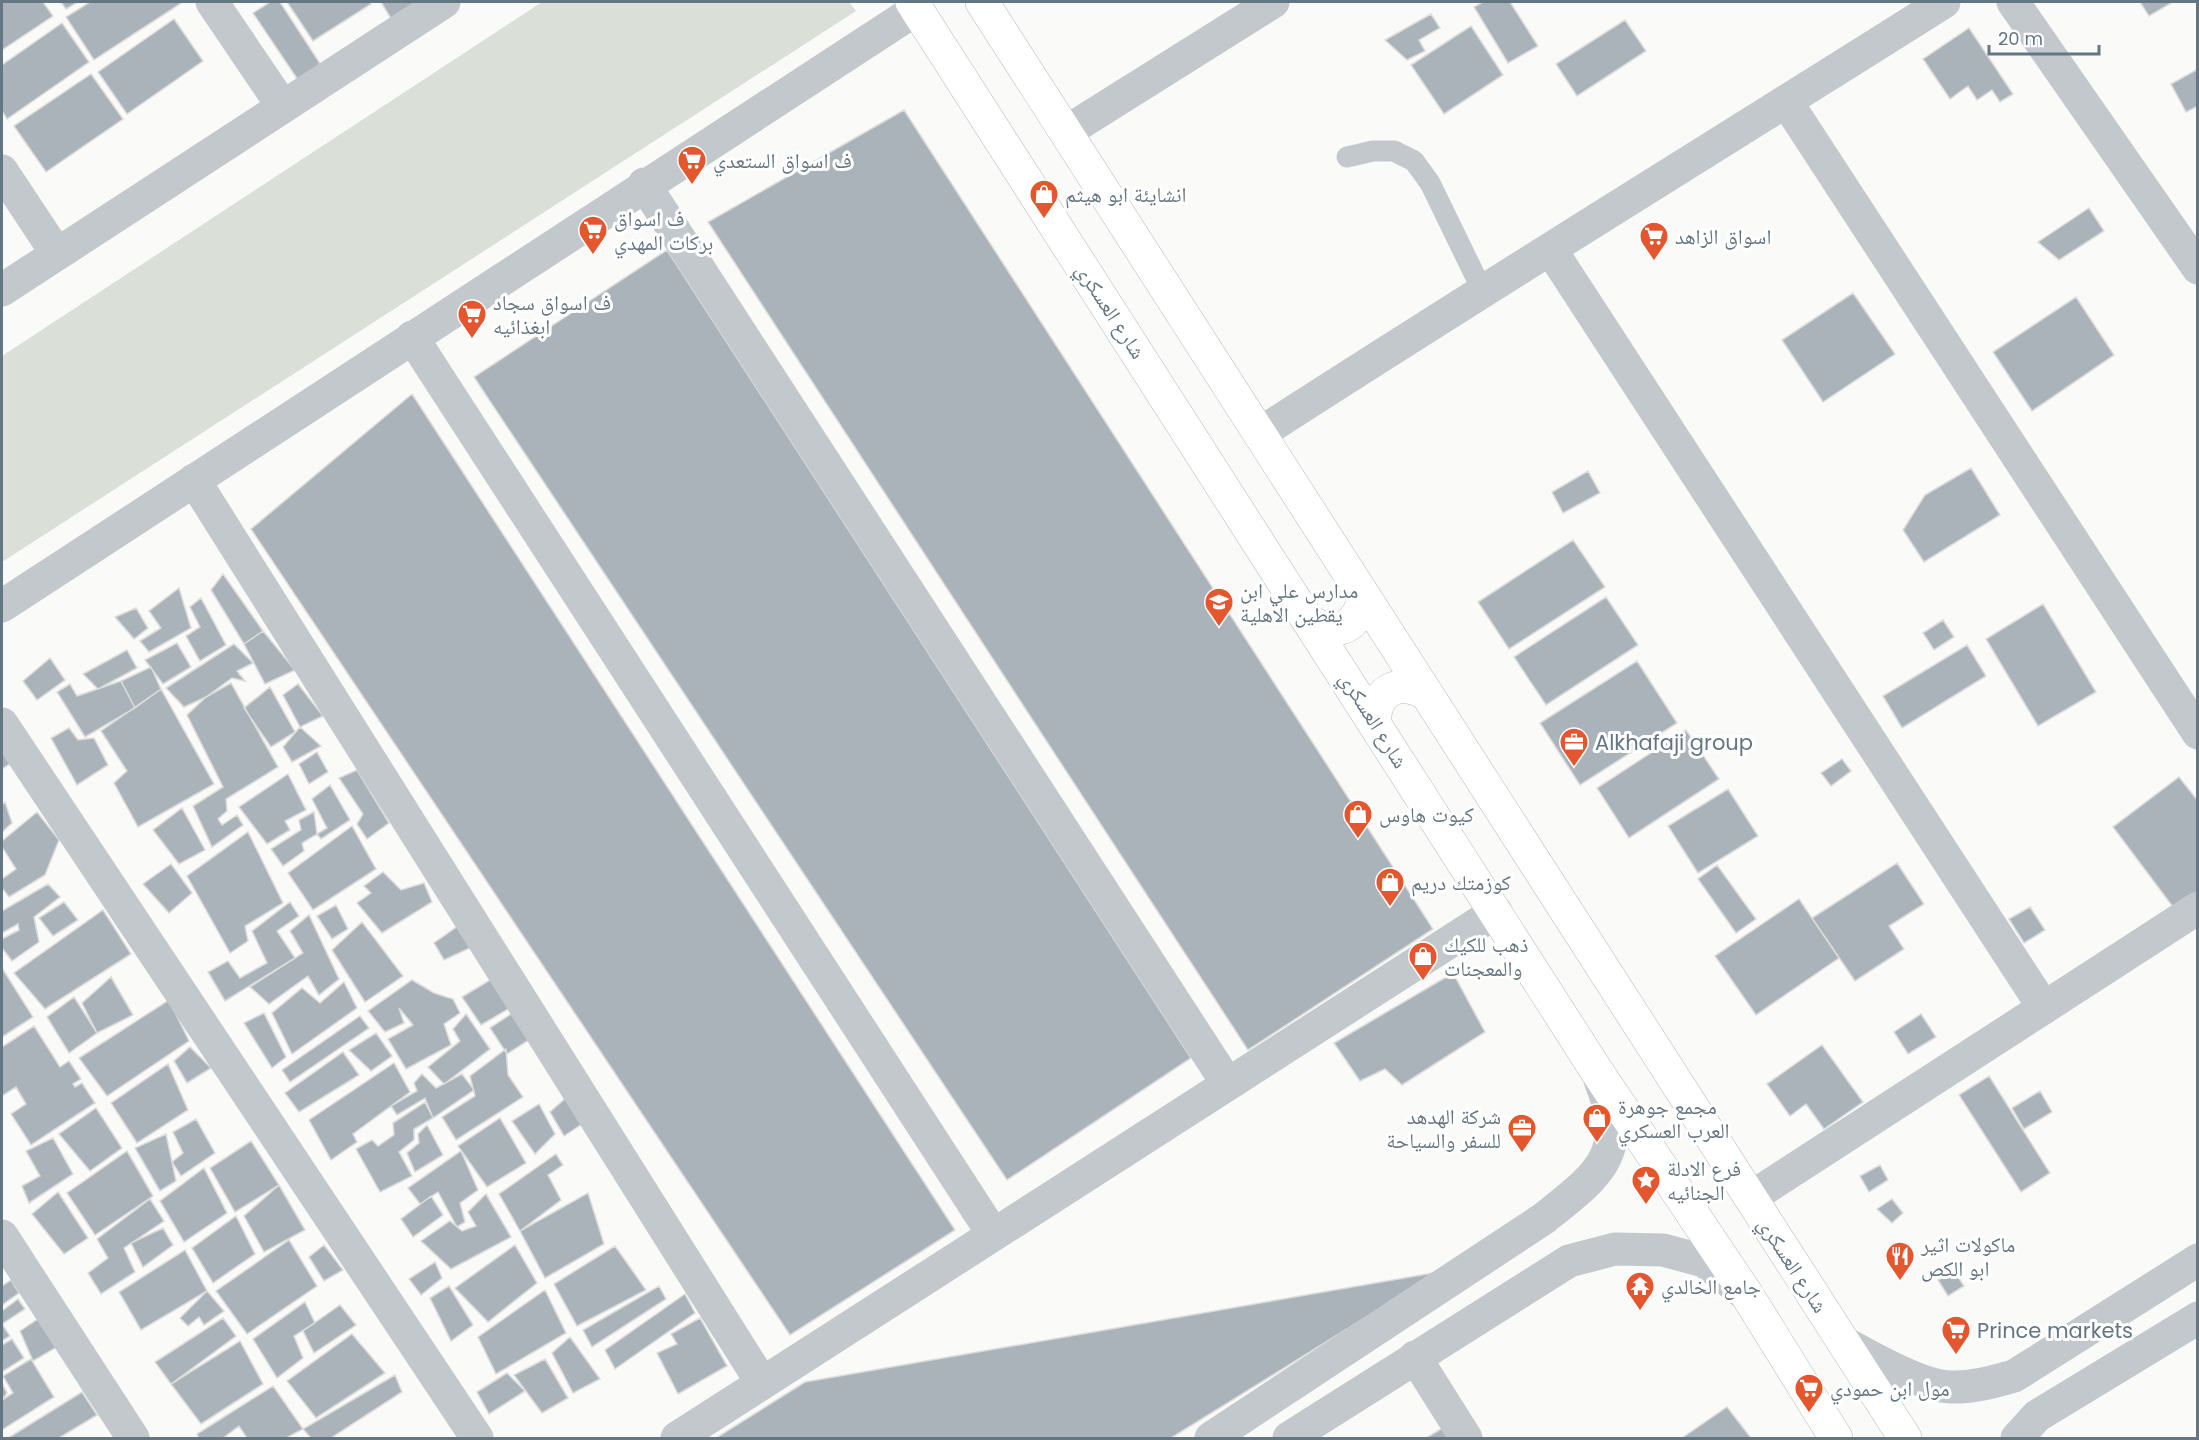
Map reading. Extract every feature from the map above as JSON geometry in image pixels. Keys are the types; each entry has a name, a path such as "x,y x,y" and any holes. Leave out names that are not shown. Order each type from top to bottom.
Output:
{"main road":[{"name":"شارع العسكري","path":"982,2 1905,1438"},
{"name":"شارع العسكري","path":"915,5 1596,1070 1747,1295 1836,1438"},
{"path":"1312,623 1325,630 1340,629 1353,622 1361,610 1364,597"},
{"path":"1374,721 1375,707 1383,694 1396,687 1412,686 1427,694"}],"street":[{"path":"212,2 283,107"},
{"path":"2,290 444,2"},
{"path":"1066,132 1273,2"},
{"path":"1259,434 1482,290 1551,250 1944,2"},
{"path":"2013,2 2198,268"},
{"path":"2,606 915,5"},
{"path":"1786,101 2198,733"},
{"path":"2,171 57,254"},
{"path":"644,184 1227,1083"},
{"path":"1551,250 2044,1008"},
{"path":"412,337 993,1234"},
{"path":"194,480 762,1383"},
{"path":"2,724 477,1438"},
{"path":"1750,1198 2198,908"},
{"path":"677,1438 1496,912"},
{"path":"1211,1438 1543,1219 1591,1181 1611,1148 1612,1108 1596,1070"},
{"path":"1543,1219 1554,1221 1564,1228 1573,1250 1569,1261"},
{"path":"2,1236 133,1438"},
{"path":"1289,1438 1569,1261 1615,1249 1663,1250 1704,1262 1747,1295"},
{"path":"1843,1342 1893,1370 1947,1387 1983,1385 2014,1376 2198,1260"},
{"path":"2017,1438 2037,1416 2198,1318"},
{"path":"1415,1357 1466,1438"}],"lane":[{"path":"1347,157 1372,151 1394,151 1414,161 1430,183 1482,290"}],"shaded area":[{"path":"542,2 849,2 856,11 2,562 2,356"}],"building":[{"path":"2,2 43,2 53,16 2,50"},
{"path":"61,2 78,2 66,9"},
{"path":"90,2 183,2 94,60 66,17"},
{"path":"270,2 280,2 321,65 298,80 253,13"},
{"path":"287,2 369,2 371,4 313,41"},
{"path":"381,2 426,2 393,22"},
{"path":"1483,2 1510,2 1538,46 1508,63 1474,7"},
{"path":"2140,2 2173,2 2149,16"},
{"path":"1431,14 1440,28 1419,40 1425,51 1407,60 1385,40"},
{"path":"174,19 203,61 127,114 98,72"},
{"path":"1625,20 1646,51 1577,96 1556,64"},
{"path":"62,23 89,62 7,119 2,111 2,65"},
{"path":"1471,26 1503,75 1444,114 1411,65"},
{"path":"1969,28 2013,94 2000,102 1992,90 1977,100 1968,86 1950,99 1923,59"},
{"path":"2198,69 2198,106 2186,112 2171,84"},
{"path":"91,74 123,119 46,172 14,126"},
{"path":"904,110 1433,929 1248,1050 708,222"},
{"path":"2089,208 2104,231 2059,260 2038,242"},
{"path":"667,250 1191,1058 1007,1180 474,377"},
{"path":"1853,293 1895,354 1823,402 1782,340"},
{"path":"2076,297 2114,355 2032,411 1993,352"},
{"path":"412,394 955,1230 790,1335 251,529"},
{"path":"1971,468 2000,515 1924,562 1903,530 1925,495"},
{"path":"1588,471 1600,493 1563,513 1552,492"},
{"path":"1573,540 1605,587 1509,649 1478,602"},
{"path":"223,574 263,631 244,644 211,590"},
{"path":"179,588 191,628 149,652 140,641 161,628 149,611"},
{"path":"1606,597 1638,645 1546,705 1514,657"},
{"path":"201,598 226,645 200,661 186,636 200,627 190,607"},
{"path":"2043,604 2096,692 2038,726 1986,639"},
{"path":"136,608 148,628 134,639 115,617"},
{"path":"1943,620 1954,637 1934,650 1923,633"},
{"path":"263,631 295,670 265,684 244,644"},
{"path":"177,643 191,667 163,684 145,660"},
{"path":"234,644 253,663 237,671 245,681 232,678 206,697 184,707 166,688"},
{"path":"1967,645 1986,676 1902,728 1883,696"},
{"path":"127,650 137,668 98,689 83,674"},
{"path":"50,658 65,680 37,700 23,681"},
{"path":"1637,661 1677,723 1580,785 1540,723"},
{"path":"151,667 161,689 135,708 121,681"},
{"path":"121,681 135,708 85,737 57,692 70,684 77,696"},
{"path":"231,683 278,767 226,799 227,811 218,819 222,825 237,815 243,825 212,847 193,806 223,787 187,715 206,697"},
{"path":"298,684 323,716 300,727 283,695"},
{"path":"270,687 295,732 271,747 244,708"},
{"path":"161,689 214,784 138,827 114,783 127,771 101,731"},
{"path":"300,727 321,746 292,762 283,747"},
{"path":"69,728 78,740 94,738 108,765 77,785 51,738"},
{"path":"1686,730 1719,779 1629,838 1597,788"},
{"path":"2,746 13,762 2,769"},
{"path":"317,752 328,772 309,784 299,764"},
{"path":"1842,759 1851,771 1831,786 1821,773"},
{"path":"357,770 389,823 367,839 357,824 363,814 339,778"},
{"path":"288,774 306,810 285,821 290,830 267,844 239,807"},
{"path":"2179,777 2198,801 2198,895 2176,911 2113,827"},
{"path":"330,785 350,820 321,839 317,834 327,828 312,799"},
{"path":"1728,789 1758,836 1698,873 1668,826"},
{"path":"5,802 12,823 2,832 2,805"},
{"path":"182,808 205,850 179,864 153,830"},
{"path":"37,812 59,840 45,875 9,897 2,888 2,879 16,869 2,847 2,841"},
{"path":"314,812 317,834 302,843 304,851 283,866 271,849 301,830 299,820"},
{"path":"352,826 376,869 313,910 288,873"},
{"path":"248,832 283,903 245,926 248,941 230,953 187,876"},
{"path":"1897,863 1924,904 1889,926 1904,949 1855,981 1812,918"},
{"path":"171,864 192,893 169,913 143,884"},
{"path":"1717,865 1756,919 1736,933 1698,879"},
{"path":"383,872 401,890 424,883 432,902 382,933 357,903 371,893 364,886"},
{"path":"48,884 60,897 34,917 39,942 12,961 2,948 2,939 19,930 18,924 2,933 2,911"},
{"path":"1799,899 1839,958 1756,1015 1715,956"},
{"path":"64,902 78,920 53,936 39,918"},
{"path":"290,902 299,916 277,931 295,958 225,1001 208,972 228,961 240,978 267,963 252,931"},
{"path":"336,905 348,929 332,939 317,916"},
{"path":"2030,907 2045,930 2024,943 2009,919"},
{"path":"103,910 131,954 45,1009 14,973"},
{"path":"309,915 339,979 319,995 308,976 269,1004 250,987 303,953 290,931"},
{"path":"362,922 403,976 365,1002 332,950"},
{"path":"458,926 474,946 444,960 434,943"},
{"path":"2,968 33,1017 2,1037"},
{"path":"1453,973 1485,1032 1402,1085 1385,1069 1360,1081 1334,1043"},
{"path":"111,977 133,1015 97,1033 82,1003"},
{"path":"412,980 434,993 453,999 460,1013 444,1024 451,1045 406,1069 388,1039 413,1025 399,1008 404,1023 385,1032 368,1011"},
{"path":"490,980 510,1008 481,1025 462,997"},
{"path":"344,982 357,1008 292,1054 272,1013 302,988 320,1003"},
{"path":"74,997 97,1033 69,1053 47,1017"},
{"path":"169,1000 189,1041 107,1096 79,1058"},
{"path":"264,1013 286,1057 272,1068 244,1023"},
{"path":"466,1014 490,1049 444,1084 428,1067 460,1041 453,1029"},
{"path":"511,1014 532,1038 507,1054 490,1028"},
{"path":"1921,1014 1936,1037 1908,1054 1894,1032"},
{"path":"360,1016 369,1028 290,1082 282,1070"},
{"path":"34,1026 60,1067 69,1061 81,1079 73,1084 75,1087 82,1083 95,1103 31,1145 11,1114 26,1104 16,1087 2,1096 2,1047"},
{"path":"376,1033 392,1056 371,1071 349,1050"},
{"path":"1822,1045 1863,1102 1824,1129 1806,1104 1790,1116 1767,1084"},
{"path":"190,1047 211,1068 187,1083 174,1061"},
{"path":"506,1049 508,1075 523,1097 456,1140 442,1117 475,1096 470,1076"},
{"path":"343,1052 359,1075 299,1112 285,1093"},
{"path":"394,1063 410,1092 353,1134 357,1142 331,1160 309,1120"},
{"path":"168,1064 188,1110 137,1143 111,1103"},
{"path":"422,1074 436,1088 462,1074 474,1090 433,1118 425,1098 397,1115 391,1106 417,1091 414,1083"},
{"path":"1989,1076 2050,1173 2021,1192 1959,1095"},
{"path":"2040,1091 2052,1112 2024,1129 2012,1108"},
{"path":"567,1097 582,1124 564,1136 550,1112"},
{"path":"425,1102 433,1118 414,1129 414,1140 399,1152 412,1176 380,1192 356,1149 372,1140 378,1146 394,1135 393,1123"},
{"path":"539,1104 555,1134 535,1154 512,1121"},
{"path":"96,1108 122,1148 90,1171 59,1134"},
{"path":"500,1118 526,1163 487,1187 458,1146"},
{"path":"196,1119 215,1153 181,1176 172,1162 183,1153 173,1132"},
{"path":"427,1125 443,1155 415,1172 407,1153 419,1143 418,1134"},
{"path":"166,1134 176,1181 160,1191 135,1148"},
{"path":"53,1138 73,1174 29,1203 22,1186 40,1176 26,1151"},
{"path":"251,1141 279,1185 235,1212 210,1168"},
{"path":"127,1151 153,1196 95,1235 67,1193"},
{"path":"461,1151 478,1190 460,1203 465,1222 457,1227 438,1192 420,1204 408,1188"},
{"path":"556,1154 563,1165 548,1175 561,1200 520,1231 499,1194"},
{"path":"1880,1165 1888,1180 1869,1192 1860,1176"},
{"path":"204,1168 227,1213 184,1242 160,1201"},
{"path":"279,1185 305,1230 264,1252 244,1216"},
{"path":"58,1192 88,1238 64,1254 32,1214"},
{"path":"588,1193 604,1244 545,1278 520,1231"},
{"path":"486,1194 511,1237 451,1269 421,1241 450,1221 462,1231 476,1226 468,1212"},
{"path":"431,1196 443,1215 413,1237 401,1219"},
{"path":"150,1199 164,1221 124,1248 135,1272 101,1294 88,1273 108,1258 97,1239"},
{"path":"1892,1199 1903,1213 1892,1223 1877,1209"},
{"path":"236,1216 255,1254 213,1283 192,1248"},
{"path":"163,1228 173,1245 143,1267 131,1243"},
{"path":"289,1240 317,1286 247,1334 216,1291"},
{"path":"324,1245 343,1270 324,1281 309,1257"},
{"path":"515,1245 537,1283 488,1322 455,1288"},
{"path":"615,1246 646,1290 577,1326 554,1284"},
{"path":"185,1250 207,1291 141,1330 119,1292"},
{"path":"435,1262 442,1278 421,1295 409,1279"},
{"path":"1954,1271 1964,1286 1948,1296 1938,1280"},
{"path":"1439,1272 1171,1438 716,1438 805,1382"},
{"path":"11,1280 19,1293 2,1305 2,1286"},
{"path":"449,1286 473,1325 451,1341 430,1298"},
{"path":"659,1286 666,1299 592,1347 583,1330"},
{"path":"545,1290 566,1333 496,1374 478,1337"},
{"path":"207,1291 224,1311 204,1325 199,1317 188,1326 180,1318"},
{"path":"685,1294 695,1313 615,1369 605,1350"},
{"path":"18,1299 25,1309 2,1324 2,1311"},
{"path":"305,1302 315,1323 294,1336 303,1358 277,1378 253,1339"},
{"path":"340,1305 356,1325 314,1353 303,1331"},
{"path":"44,1315 62,1344 33,1361 20,1331"},
{"path":"223,1318 236,1336 171,1384 155,1362"},
{"path":"700,1318 727,1366 678,1394 657,1353 677,1344 671,1334"},
{"path":"2,1324 10,1336 2,1341"},
{"path":"352,1334 385,1373 316,1418 287,1381"},
{"path":"570,1337 600,1379 573,1393 552,1353"},
{"path":"12,1339 24,1358 2,1372 2,1345"},
{"path":"240,1341 263,1384 201,1424 171,1384"},
{"path":"31,1359 54,1397 2,1430 2,1400 13,1393 3,1376"},
{"path":"545,1359 568,1398 542,1413 514,1375"},
{"path":"507,1373 525,1391 489,1414 477,1392"},
{"path":"395,1375 402,1392 331,1438 311,1438 303,1429"},
{"path":"2,1383 7,1393 2,1400"},
{"path":"273,1386 303,1429 286,1438 247,1438 239,1426 223,1438 199,1438 197,1434"},
{"path":"82,1392 97,1415 59,1438 8,1438"},
{"path":"1727,1407 1751,1438 1682,1438"},
{"path":"1446,1426 1454,1438 1426,1438"}],"place":[{"name":"ف اسواق الستعدي","path":"692,186"},
{"name":"انشايئة ابو هيثم","path":"1044,220"},
{"name":"ف اسواق بركات المهدي","path":"593,256"},
{"name":"اسواق الزاهد","path":"1654,262"},
{"name":"ف اسواق سجاد ابغذائيه","path":"472,340"},
{"name":"مدارس علي ابن يقطين الاهلية","path":"1219,628"},
{"name":"Alkhafaji group","path":"1574,768"},
{"name":"كيوت هاوس","path":"1358,840"},
{"name":"كوزمتك دريم","path":"1390,908"},
{"name":"ذهب للكيك والمعجنات","path":"1423,982"},
{"name":"مجمع جوهرة العرب العسكري","path":"1597,1144"},
{"name":"شركة الهدهد للسفر والسياحة","path":"1522,1154"},
{"name":"فرع الادلة الجنائيه","path":"1646,1206"},
{"name":"ماكولات اثير ابو الكص","path":"1900,1282"},
{"name":"جامع الخالدي","path":"1640,1312"},
{"name":"Prince markets","path":"1956,1356"},
{"name":"مول ابن حمودي","path":"1809,1414"}]}
